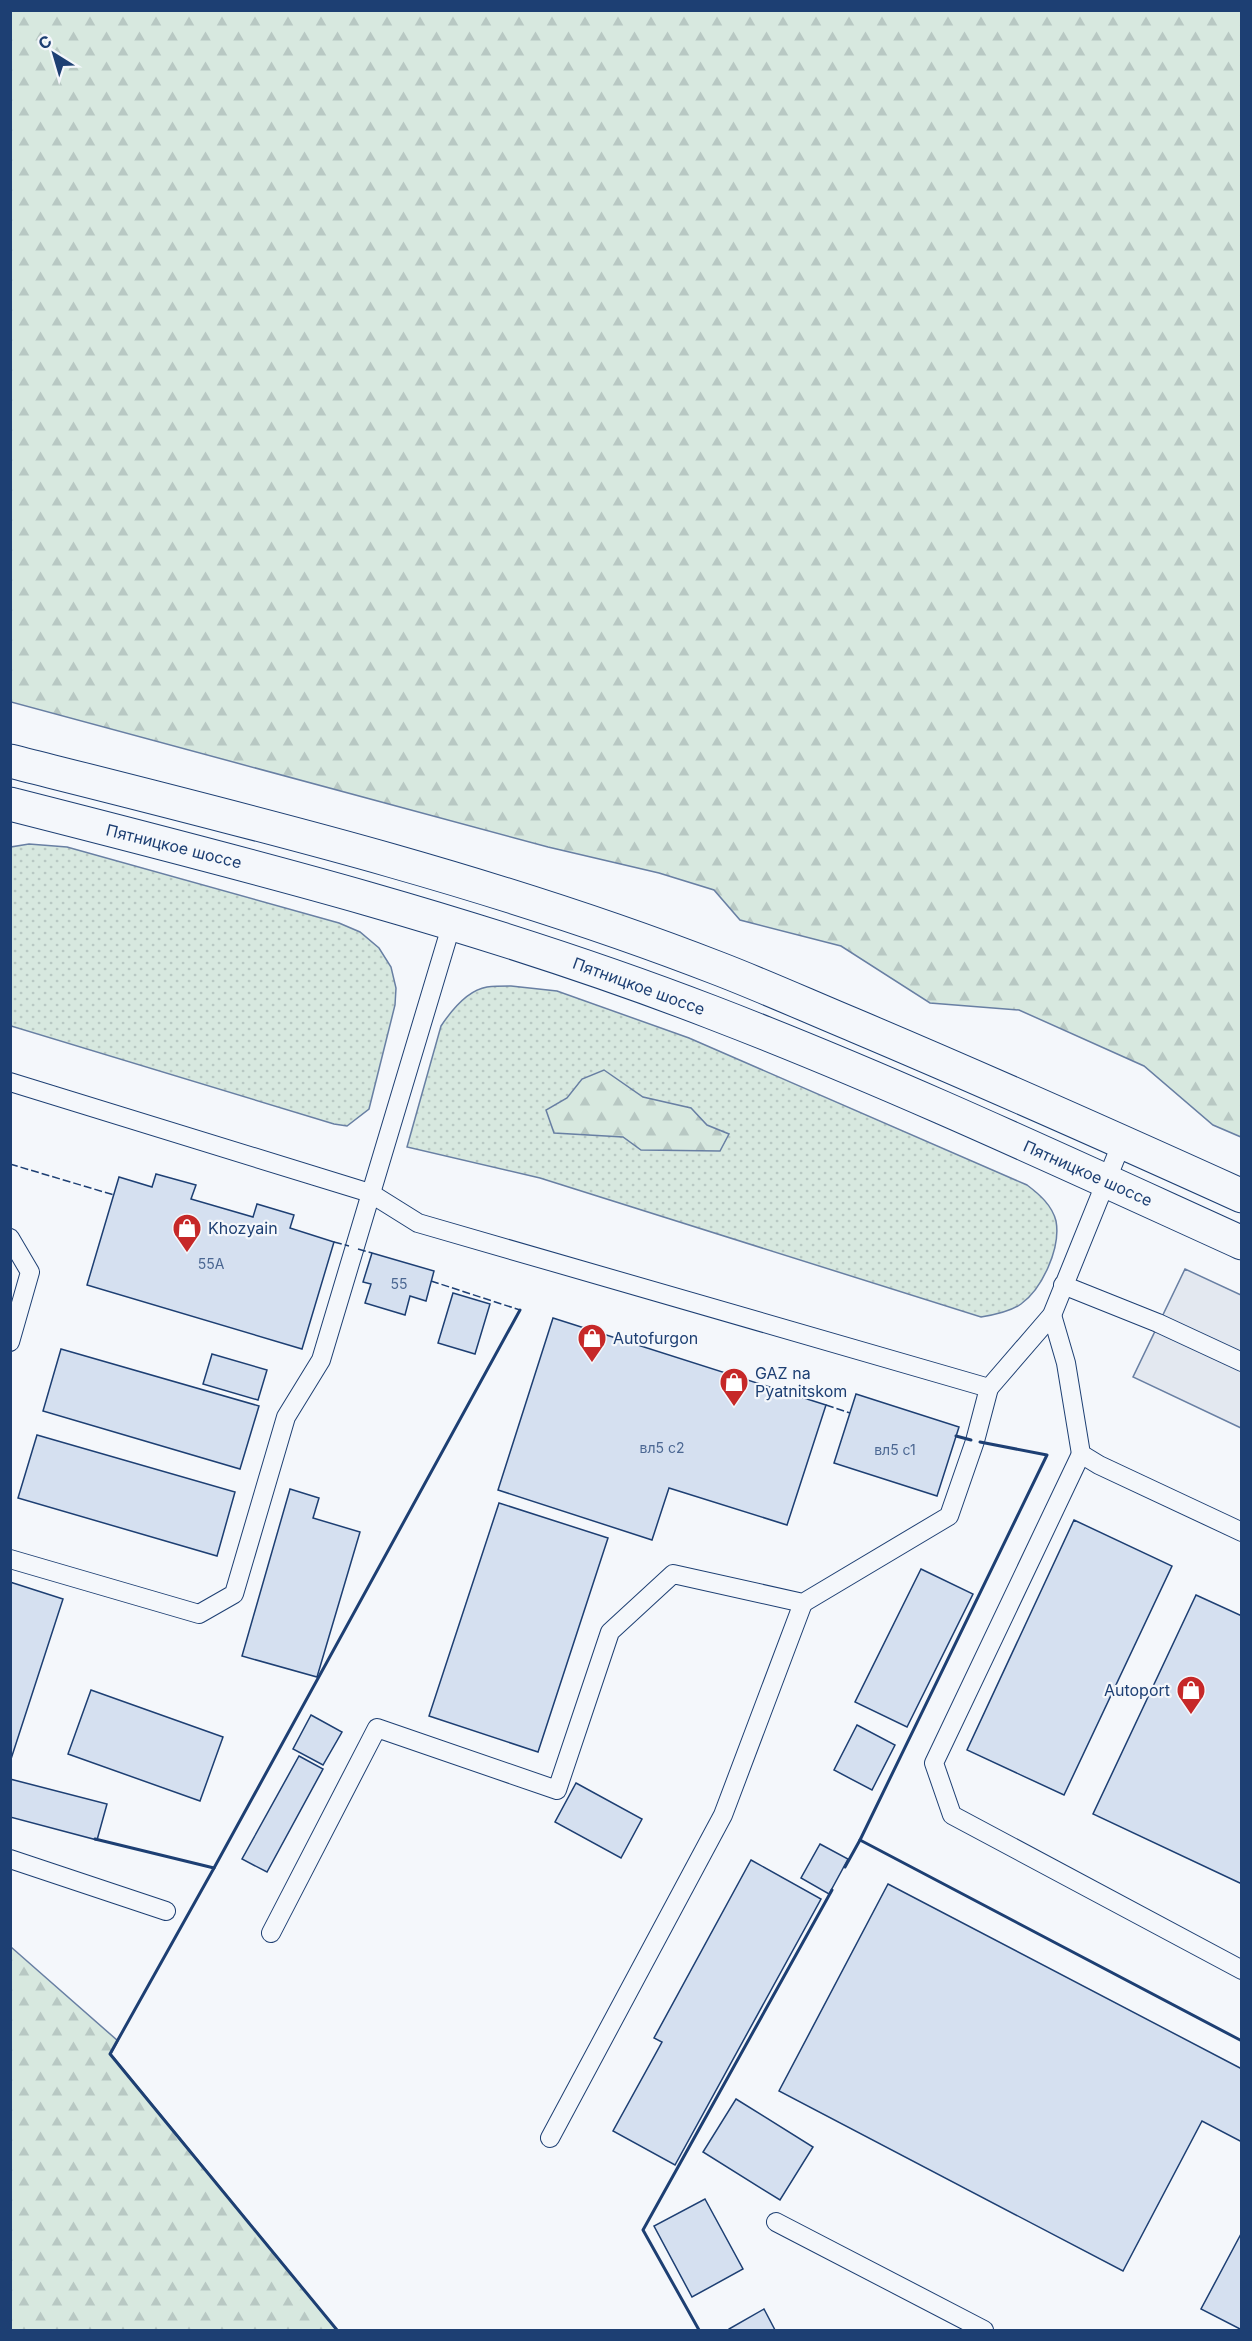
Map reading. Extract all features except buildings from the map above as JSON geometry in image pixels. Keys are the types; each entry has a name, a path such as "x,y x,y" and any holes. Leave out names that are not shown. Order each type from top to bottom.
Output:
{"main road":[{"path":"10,761 291,832 456,879 585,921 718,968 1242,1196"},
{"name":"Пятницкое шоссе","path":"10,804 280,873 452,923 574,963 710,1012 909,1094 1242,1243"}],"lane":[{"path":"10,1559 199,1614 234,1594 286,1417 321,1360 452,923"},
{"path":"10,1082 370,1193 418,1223 989,1388"},
{"path":"550,2138 723,1815 803,1603 949,1515 975,1441 989,1388 1052,1315 1122,1142"},
{"path":"10,1238 30,1272 10,1342"},
{"path":"1063,1285 1158,1323 1242,1362"},
{"path":"1052,1315 1066,1364 1081,1454 934,1763 952,1815 1242,1970"},
{"path":"1081,1454 1099,1465 1242,1532"},
{"path":"271,1933 377,1728 557,1790 610,1632 673,1574 803,1603"},
{"path":"10,1859 166,1911"},
{"path":"776,2222 984,2331"}],"green space":[{"path":"10,11 1241,11 1241,1137 1213,1125 1144,1066 1019,1010 930,1003 841,946 740,920 714,890 659,873 548,847 11,702"},
{"path":"29,844 67,847 339,923 360,932 379,948 391,967 396,988 395,1005 369,1109 347,1126 334,1124 11,1026 11,847"},
{"path":"511,986 557,991 689,1038 1027,1185 1048,1205 1056,1221 1056,1243 1043,1278 1029,1297 1017,1307 981,1317 540,1178 407,1147 441,1026 455,1008 473,992 487,987"},
{"path":"604,1070 643,1097 691,1108 707,1125 729,1134 720,1151 641,1150 623,1137 554,1133 546,1110 567,1098 582,1079"},
{"path":"11,1947 118,2041 111,2054 337,2330 11,2330"}],"shaded area":[{"path":"1185,1269 1241,1295 1241,1428 1133,1377"}],"fence":[{"path":"10,1164 114,1195"},
{"path":"334,1242 349,1246"},
{"path":"358,1249 372,1253"},
{"path":"431,1281 520,1310"},
{"path":"826,1405 850,1413"}],"wall":[{"path":"214,1868 520,1310"},
{"path":"956,1436 971,1440"},
{"path":"860,1840 1047,1455 980,1442"},
{"path":"95,1839 214,1868 110,2054 337,2330"},
{"path":"845,1867 860,1840 1242,2041"},
{"path":"699,2330 643,2230 832,1890"}],"place":[{"name":"Khozyain","path":"187,1254"},
{"name":"Autofurgon","path":"592,1364"},
{"name":"GAZ na Pyatnitskom","path":"734,1408"},
{"name":"Autoport","path":"1191,1716"}]}
